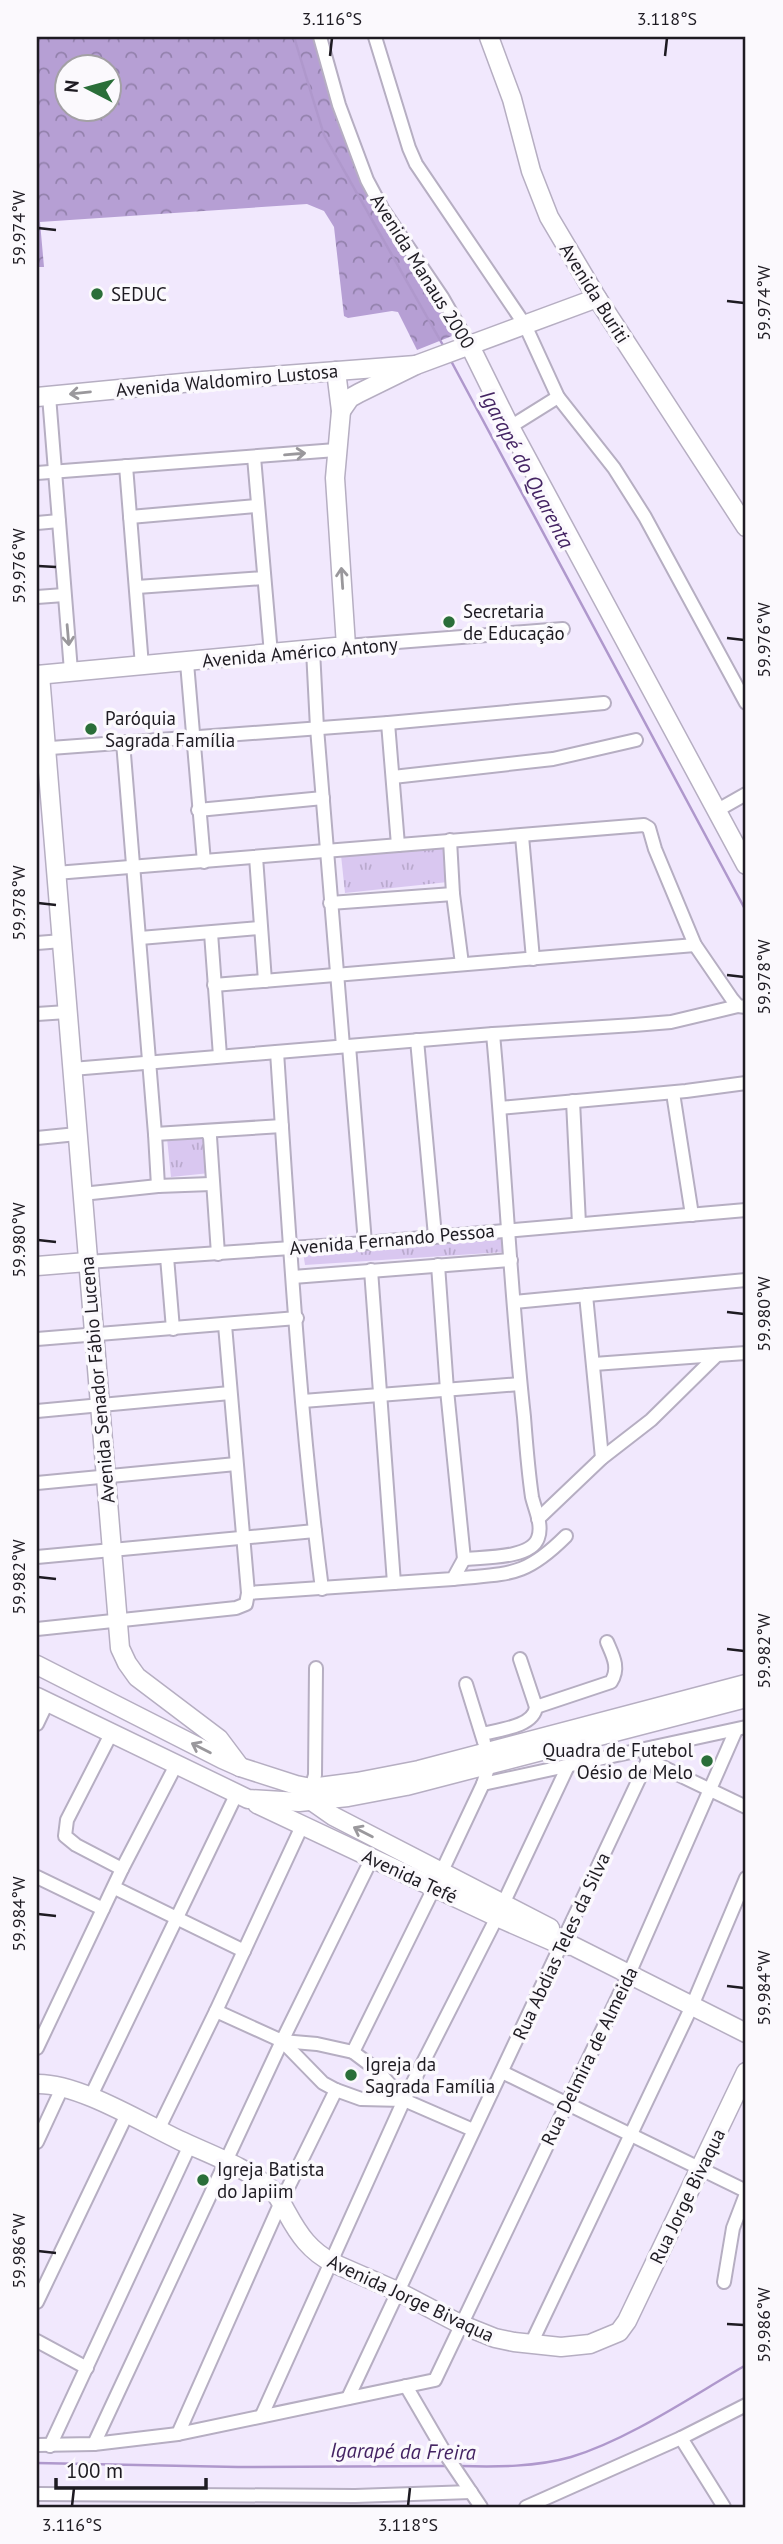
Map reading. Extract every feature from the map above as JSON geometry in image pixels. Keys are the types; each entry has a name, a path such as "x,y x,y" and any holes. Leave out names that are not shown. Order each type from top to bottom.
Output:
{"street":[{"name":"Avenida Manaus 2000","path":"320,37 340,105 367,180 383,210 442,297 466,347 746,865"},
{"path":"375,37 408,148 416,164 525,325 558,397 614,468 645,517 746,703"},
{"name":"Avenida Buriti","path":"489,37 512,99 541,199 556,230 597,298 746,527"},
{"name":"Avenida Waldomiro Lustosa","path":"341,411 350,398 416,365 597,298"},
{"name":"Avenida Waldomiro Lustosa","path":"43,396 203,380 416,365"},
{"path":"336,371 341,411 335,478 346,646"},
{"path":"43,396 54,471 71,671"},
{"path":"510,427 558,397"},
{"path":"37,473 336,450"},
{"path":"254,457 271,654"},
{"path":"126,466 142,666"},
{"path":"131,517 257,506"},
{"path":"37,523 59,521"},
{"path":"137,587 264,578"},
{"path":"37,597 64,595"},
{"name":"Avenida Américo Antony","path":"38,675 563,629"},
{"path":"313,650 330,903 365,1243"},
{"path":"187,663 204,862"},
{"name":"Avenida Senador Fábio Lucena","path":"38,675 41,749 62,941 120,1648 137,1677 219,1739 240,1767"},
{"path":"41,749 388,723 604,703"},
{"path":"388,723 398,845"},
{"path":"393,777 533,762 636,740"},
{"path":"123,742 158,1186"},
{"path":"716,811 746,794"},
{"path":"198,810 323,798"},
{"path":"56,873 640,825 649,828 695,945 742,1007 671,1022 72,1069"},
{"path":"522,836 533,959"},
{"path":"450,840 453,894 462,964"},
{"path":"256,857 265,981"},
{"path":"330,903 453,894"},
{"path":"139,938 260,928"},
{"path":"211,933 220,1056"},
{"path":"37,943 62,941"},
{"path":"214,985 695,945"},
{"path":"37,1014 67,1012"},
{"path":"464,1559 505,1556 524,1551 534,1545 538,1538 538,1519 531,1491 520,1384 493,1034"},
{"path":"417,1040 435,1236"},
{"path":"277,1052 303,1401 322,1589"},
{"path":"500,1108 673,1093 746,1083"},
{"path":"673,1093 692,1215"},
{"path":"573,1101 579,1224"},
{"path":"156,1134 282,1126"},
{"path":"207,1132 210,1137 211,1184 218,1254"},
{"path":"37,1138 77,1134"},
{"path":"82,1194 158,1186 211,1184"},
{"name":"Avenida Fernando Pessoa","path":"37,1266 365,1243 746,1210"},
{"path":"167,1256 173,1329"},
{"path":"293,1277 511,1259"},
{"path":"438,1265 464,1559 453,1579"},
{"path":"371,1270 394,1583"},
{"path":"514,1302 746,1280"},
{"path":"586,1294 602,1458"},
{"path":"37,1339 297,1318"},
{"path":"37,1629 236,1608 246,1604 248,1593 225,1325"},
{"path":"594,1364 746,1353"},
{"path":"538,1519 602,1458 651,1420 717,1356"},
{"path":"303,1401 520,1384"},
{"path":"37,1411 230,1393"},
{"path":"37,1483 236,1464"},
{"path":"37,1558 315,1531"},
{"path":"248,1593 453,1579 521,1570 546,1556 566,1536"},
{"path":"536,1707 611,1682 616,1673 615,1661 607,1642"},
{"path":"482,1734 531,1718 535,1713 536,1707 520,1659"},
{"path":"37,1665 240,1767 312,1795"},
{"path":"312,1795 315,1775 316,1668"},
{"path":"353,2052 483,1784 488,1759 466,1684"},
{"path":"90,2098 176,1916 243,1796 312,1795 406,1786 488,1759 746,1684"},
{"path":"488,1759 746,1698"},
{"path":"37,1724 42,1700"},
{"name":"Avenida Tefé","path":"42,1700 372,1858 438,1881 500,1910 746,2033"},
{"path":"483,1784 568,1766 645,1754 741,1728"},
{"name":"Rua Delmira de Almeida","path":"406,2386 435,2379 629,1974 710,1789 741,1728"},
{"path":"111,1734 67,1820 65,1836 76,1845 122,1869"},
{"path":"645,1754 746,1807"},
{"name":"Rua Abdias Teles da Silva","path":"348,2398 473,2130 566,1942 645,1754"},
{"path":"37,2048 122,1869 176,1765"},
{"path":"262,2415 333,2263 404,2100 500,1910 568,1766"},
{"name":"Avenida Tefé","path":"312,1795 333,1816 438,1881"},
{"path":"158,2130 302,1825"},
{"path":"94,2444 282,2041 372,1858"},
{"path":"531,2344 692,2006 746,1878"},
{"path":"38,1880 103,1909"},
{"path":"114,1888 244,1951"},
{"path":"216,2011 282,2041 317,2043 353,2052 377,2070 404,2100"},
{"path":"282,2041 316,2077 336,2090 361,2099 404,2100 473,2130"},
{"path":"502,2072 700,2167 746,2192 733,2228 724,2282"},
{"name":"Rua Jorge Bivaqua","path":"627,2320 746,2072"},
{"name":"Avenida Jorge Bivaqua","path":"37,2084 50,2084 90,2098 260,2180 276,2193 300,2238 316,2254 495,2339 561,2347 590,2344 619,2332 627,2320"},
{"path":"37,2142 62,2088"},
{"path":"178,2434 281,2202 336,2090"},
{"path":"37,2302 127,2114"},
{"path":"43,2445 87,2368 190,2145"},
{"path":"37,2341 87,2368"},
{"path":"43,2445 94,2444 178,2434 406,2386 448,2458 481,2507"},
{"path":"526,2507 681,2438 746,2405"},
{"path":"681,2438 724,2507"},
{"path":"37,2494 355,2496 468,2487"}],"green space":[{"path":"37,37 315,37 335,106 457,334 417,350 398,312 348,318 344,316 334,227 324,211 307,204 40,222 44,267 37,267"},
{"path":"445,844 448,882 345,893 341,855"},
{"path":"205,1135 210,1173 171,1177 167,1138"},
{"path":"503,1235 505,1252 305,1265 303,1252"}],"waterway":[{"name":"Igarapé do Quarenta","path":"294,37 324,135 444,347"},
{"name":"Igarapé do Quarenta","path":"450,359 746,911"},
{"name":"Igarapé da Freira","path":"460,2466 530,2465 571,2457 616,2439 660,2416 746,2365"},
{"name":"Igarapé da Freira","path":"37,2463 238,2467 446,2466"}],"place":[{"name":"SEDUC","path":"97,294"},
{"name":"Secretaria de Educação","path":"449,622"},
{"name":"Paróquia Sagrada Família","path":"91,729"},
{"name":"Quadra de Futebol Oésio de Melo","path":"707,1761"},
{"name":"Igreja da Sagrada Família","path":"351,2075"},
{"name":"Igreja Batista do Japiim","path":"203,2180"}]}
